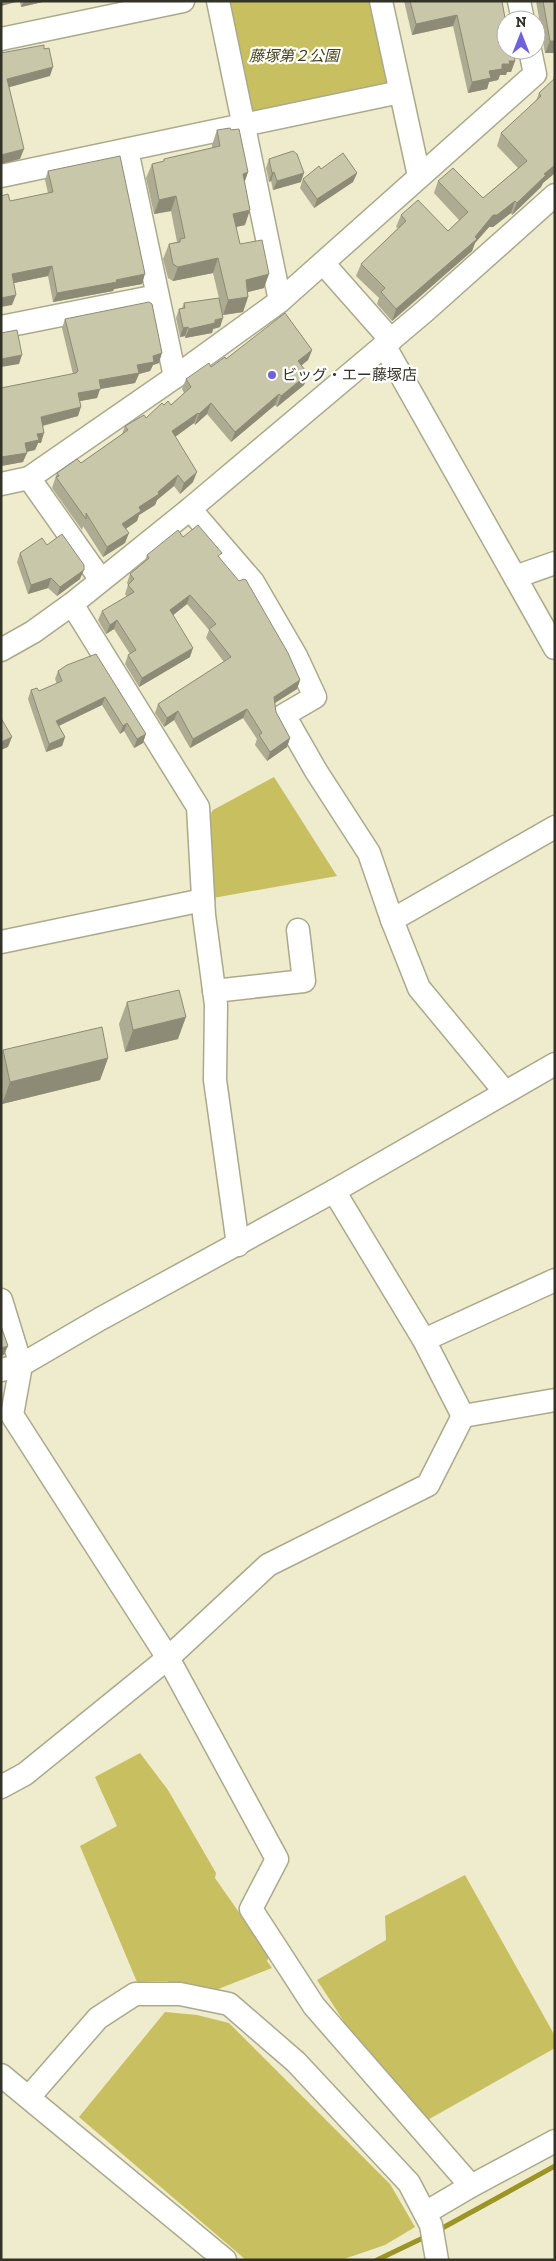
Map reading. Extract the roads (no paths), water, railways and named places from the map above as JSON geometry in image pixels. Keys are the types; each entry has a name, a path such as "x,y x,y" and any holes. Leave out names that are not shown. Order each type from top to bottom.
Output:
{"street":[{"path":"1,39 184,1"},
{"path":"218,1 280,301"},
{"path":"381,1 418,176"},
{"path":"1,484 29,478 175,377 280,301 418,176 535,74 532,60"},
{"path":"1,176 400,92"},
{"path":"127,150 175,377"},
{"path":"1,650 33,632 72,604 190,509 388,342 555,195"},
{"path":"323,263 388,342 555,648"},
{"path":"1,327 157,296"},
{"path":"29,478 101,580"},
{"path":"190,509 253,582 296,656 315,697 284,715 316,771 369,854 392,920 419,988 505,1092"},
{"path":"515,577 555,563"},
{"path":"72,604 198,807 203,900 216,1005 215,1080 238,1245"},
{"path":"392,920 555,827"},
{"path":"1,942 203,900"},
{"path":"214,991 304,981 298,930"},
{"path":"11,1367 238,1245 555,1064"},
{"path":"334,1191 424,1340 463,1416"},
{"path":"424,1340 555,1280"},
{"path":"1,1300 11,1367 12,1415 168,1658 277,1859 251,1909 314,2006 471,2186"},
{"path":"463,1416 555,1400"},
{"path":"1,1787 25,1774 168,1658 268,1565 428,1485 463,1416"},
{"path":"29,2097 98,2018 135,1994 180,1994 229,2004 296,2062 409,2183 431,2225 437,2260"},
{"path":"1,2074 225,2260"},
{"path":"426,2214 471,2186 555,2141"}],"waterway":[{"path":"437,2231 555,2166"},
{"path":"377,2260 427,2236"}],"place":[{"name":"ビッグ・エー藤塚店","path":"272,375"}],"park label":[{"name":"藤塚第２公園","path":"294,56"}]}
